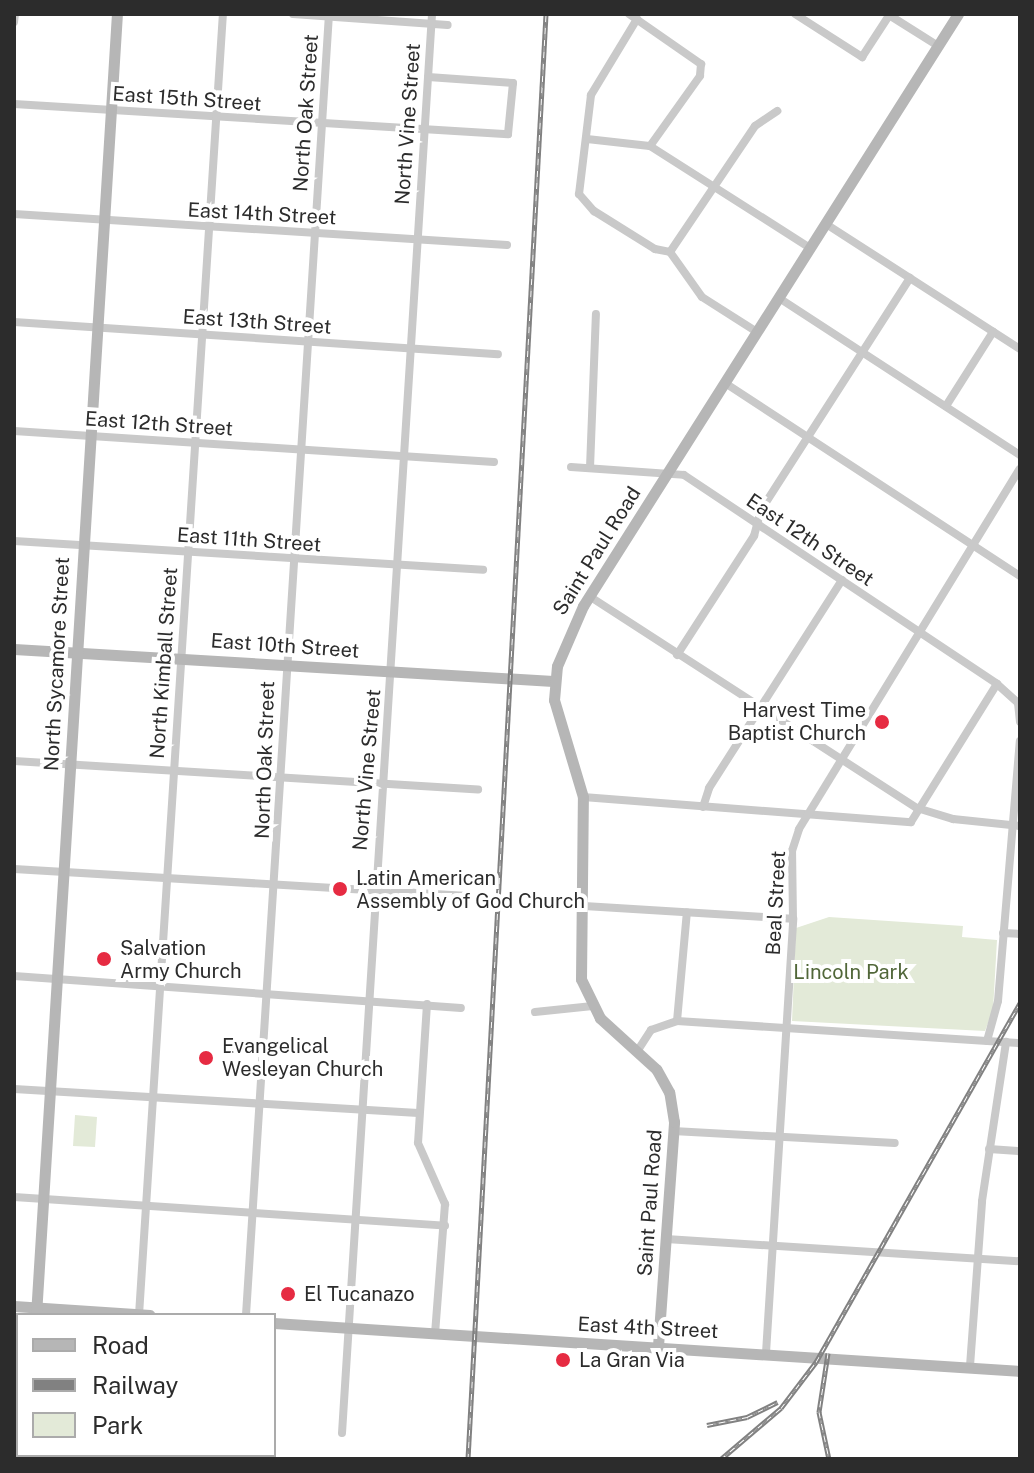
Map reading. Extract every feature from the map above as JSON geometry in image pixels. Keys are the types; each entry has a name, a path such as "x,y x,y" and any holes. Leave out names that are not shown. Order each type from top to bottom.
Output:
{"main road":[{"name":"North Sycamore Street","path":"36,1311 81,546 117,14"},
{"name":"Saint Paul Road","path":"658,1346 673,1131 669,1092 638,1050 593,1006 581,979 583,797 557,713 553,681 566,636 589,596 958,14"},
{"name":"East 10th Street","path":"14,649 553,681"},
{"path":"14,1306 36,1311 88,1313"},
{"name":"East 4th Street","path":"276,1323 1020,1371"}],"street":[{"path":"14,22 15,14"},
{"name":"North Kimball Street","path":"139,1313 223,14"},
{"path":"293,14 432,19 448,25"},
{"path":"795,14 862,57 890,14 938,46"},
{"name":"North Oak Street","path":"246,1313 283,777 285,666 305,342 329,15"},
{"path":"650,146 700,76 701,64 633,17 591,95 579,194 594,211 655,249 670,252 702,297 757,332"},
{"name":"North Vine Street","path":"342,1433 373,888 392,671 395,564 432,19"},
{"name":"East 15th Street","path":"14,104 216,116 320,126 508,134 513,83 428,77"},
{"path":"670,252 755,126 777,111"},
{"path":"587,139 650,146 810,248"},
{"name":"East 14th Street","path":"14,214 507,245"},
{"path":"826,224 1020,349"},
{"path":"677,655 754,536 756,523 910,278"},
{"path":"779,298 1020,455"},
{"path":"590,468 596,314"},
{"name":"East 13th Street","path":"14,322 498,354"},
{"path":"946,406 993,332"},
{"path":"725,383 1020,576"},
{"name":"East 12th Street","path":"14,431 194,441 300,452 494,462"},
{"name":"East 12th Street","path":"571,467 684,475 997,684 1012,696 1020,722"},
{"name":"Beal Street","path":"766,1353 793,919 792,851 806,815 844,762 919,632 1020,469"},
{"name":"East 11th Street","path":"14,541 483,570"},
{"path":"703,807 709,788 842,580"},
{"path":"589,596 922,811 1020,826"},
{"path":"583,797 911,822 922,811 997,684"},
{"path":"987,1041 998,1001 1009,826 1020,741"},
{"path":"14,761 478,789"},
{"path":"14,869 468,896"},
{"path":"535,903 793,919"},
{"path":"677,1021 687,912"},
{"path":"1003,933 1020,934"},
{"path":"14,976 461,1008"},
{"path":"427,1004 418,1143 445,1204 435,1334"},
{"path":"535,1012 593,1006"},
{"path":"638,1050 651,1030 677,1021 1020,1043"},
{"path":"970,1366 989,1149 1006,1042"},
{"path":"14,1089 418,1113"},
{"path":"673,1131 778,1134 895,1143"},
{"path":"989,1149 1020,1151"},
{"path":"14,1197 445,1226"},
{"path":"666,1239 1020,1261"}],"green space":[{"name":"Lincoln Park","path":"829,917 963,926 962,937 997,940 993,1010 985,1031 792,1021 796,928"},
{"path":"75,1115 97,1117 95,1147 73,1146"}],"railway":[{"path":"468,1459 546,14"},
{"path":"721,1459 781,1408 816,1362 1020,1003"},
{"path":"828,1353 819,1412 829,1459"},
{"path":"707,1425 747,1417 778,1402"}],"place":[{"name":"Harvest Time Baptist Church","path":"882,722"},
{"name":"Latin American Assembly of God Church","path":"340,889"},
{"name":"Salvation Army Church","path":"104,959"},
{"name":"Evangelical Wesleyan Church","path":"206,1058"},
{"name":"El Tucanazo","path":"288,1294"},
{"name":"La Gran Via","path":"563,1360"}]}
